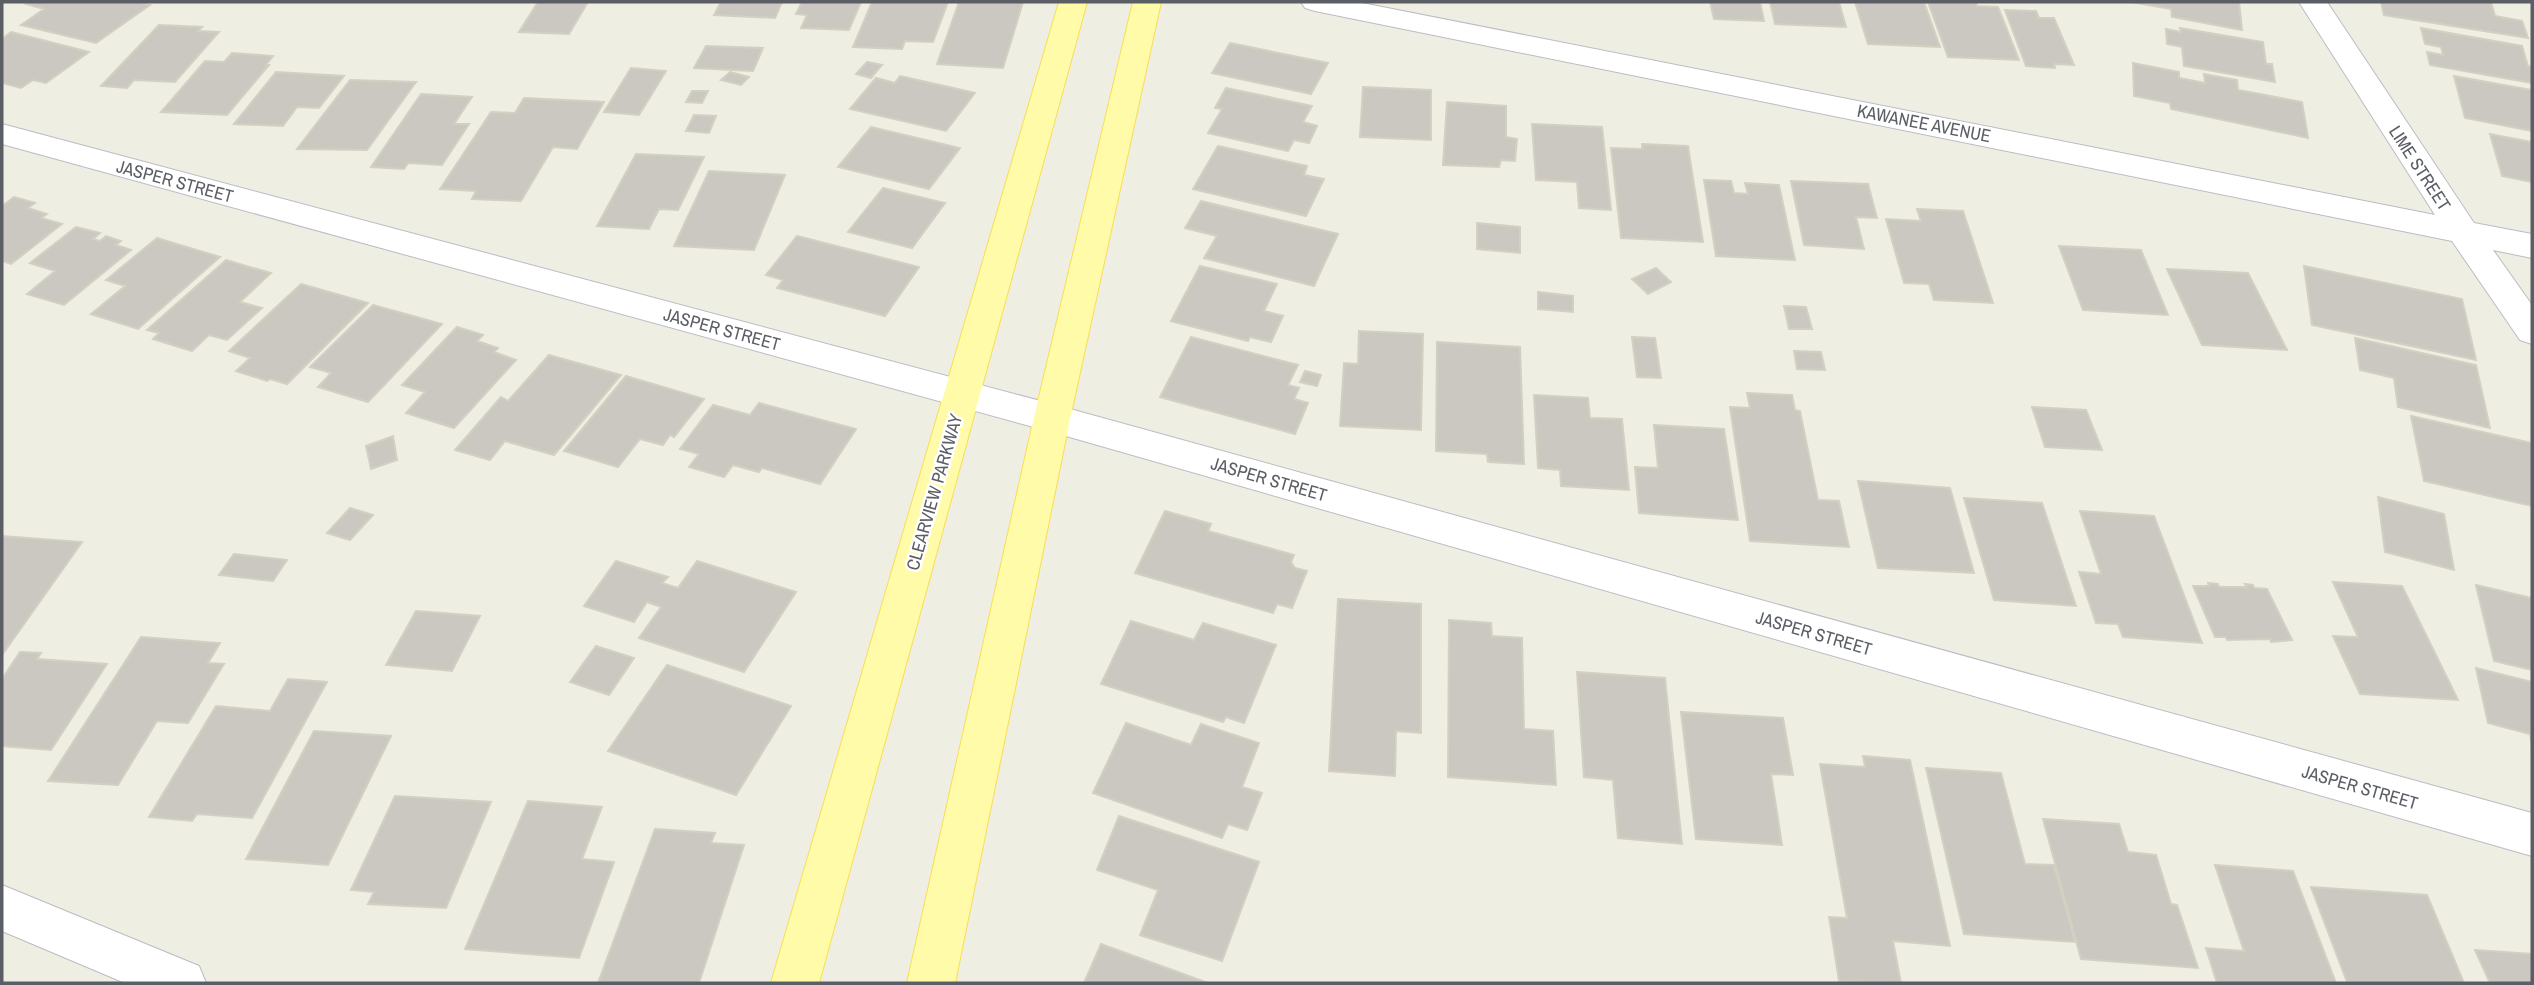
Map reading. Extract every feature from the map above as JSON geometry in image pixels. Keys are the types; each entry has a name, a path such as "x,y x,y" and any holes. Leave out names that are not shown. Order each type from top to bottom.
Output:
{"main road":[{"name":"CLEARVIEW PARKWAY","path":"795,983 1073,2"},
{"path":"932,983 1052,418 1147,2"}],"street":[{"name":"KAWANEE AVENUE","path":"1315,2 2532,246"},
{"name":"LIME STREET","path":"2313,2 2462,231 2532,331"},
{"name":"JASPER STREET","path":"2,134 1052,418 2532,835"},
{"path":"2,908 183,983"}],"building":[{"path":"137,2 150,5 96,43 21,25 44,9 26,4"},
{"path":"538,2 588,2 569,34 519,32"},
{"path":"721,2 782,2 775,18 714,15"},
{"path":"802,2 861,2 849,30 801,28 807,15 796,14"},
{"path":"872,2 948,2 933,42 905,41 902,49 853,47"},
{"path":"959,2 1023,2 1003,68 937,64"},
{"path":"1710,2 1760,2 1764,21 1714,19"},
{"path":"1770,2 1839,2 1846,27 1775,24"},
{"path":"1855,2 1924,2 1940,47 1868,44"},
{"path":"1928,2 1976,2 1977,6 1998,7 2019,60 1948,57"},
{"path":"2131,2 2239,2 2242,30 2172,17 2171,9"},
{"path":"2381,2 2491,2 2495,16 2522,21 2528,38 2384,15"},
{"path":"2005,10 2036,11 2039,18 2054,18 2074,65 2054,64 2055,68 2026,66"},
{"path":"159,25 202,27 198,31 219,32 175,82 134,80 127,88 101,86"},
{"path":"2180,28 2263,42 2266,64 2272,64 2275,82 2184,66 2182,47 2167,44 2166,29 2181,32"},
{"path":"2421,28 2522,46 2528,66 2532,67 2532,83 2430,65 2427,52 2443,55 2441,47 2425,44"},
{"path":"11,32 89,52 46,83 33,80 21,88 2,83 2,39"},
{"path":"1230,43 1328,63 1311,94 1212,73"},
{"path":"706,46 763,48 753,71 694,68"},
{"path":"232,53 273,56 266,65 269,65 227,115 161,112 205,61 224,62"},
{"path":"867,62 882,65 871,78 856,74"},
{"path":"2133,63 2179,72 2179,78 2205,83 2204,74 2237,80 2238,90 2302,102 2308,138 2171,109 2170,103 2134,96"},
{"path":"631,68 666,71 639,115 604,112"},
{"path":"276,72 344,76 319,108 297,107 283,126 234,124"},
{"path":"730,72 749,77 741,85 721,80"},
{"path":"900,76 975,93 946,131 850,109 876,78 895,83"},
{"path":"2454,76 2532,90 2532,131 2465,118"},
{"path":"350,80 416,82 367,150 297,149"},
{"path":"1363,87 1431,90 1431,140 1360,137"},
{"path":"1226,88 1312,106 1303,122 1317,126 1309,143 1294,140 1288,151 1208,133 1222,109 1215,108"},
{"path":"692,91 708,91 702,103 686,102"},
{"path":"421,94 472,97 454,124 469,124 442,165 408,163 404,169 371,167"},
{"path":"524,98 604,102 577,149 553,147 521,201 472,199 476,191 440,189 491,112 515,113"},
{"path":"1447,102 1506,106 1506,137 1517,139 1515,161 1501,160 1499,167 1443,165"},
{"path":"694,115 716,116 709,133 686,131"},
{"path":"1532,124 1602,127 1611,210 1579,208 1577,182 1536,180"},
{"path":"871,127 960,148 929,189 838,167"},
{"path":"2490,134 2532,142 2532,182 2502,176"},
{"path":"1642,144 1688,146 1703,242 1621,238 1611,148 1642,149"},
{"path":"1218,146 1307,166 1304,175 1324,179 1306,216 1193,189"},
{"path":"636,154 704,157 678,210 659,209 649,229 597,226"},
{"path":"709,171 785,175 754,250 674,246"},
{"path":"1704,180 1731,181 1734,193 1748,194 1745,183 1779,185 1795,260 1716,256"},
{"path":"1791,181 1868,184 1877,218 1856,217 1864,249 1804,245"},
{"path":"883,188 945,203 912,248 848,232"},
{"path":"14,197 35,203 28,208 47,214 41,218 62,224 11,264 2,261 2,206"},
{"path":"1201,201 1338,234 1314,286 1204,258 1217,236 1185,228"},
{"path":"1917,209 1963,211 1993,303 1934,300 1929,284 1904,283 1886,219 1921,221"},
{"path":"1477,223 1520,227 1520,253 1477,249"},
{"path":"76,227 100,233 93,239 100,241 106,236 121,241 116,245 131,250 64,305 27,294 55,271 30,263"},
{"path":"797,236 919,267 885,316 777,288 783,280 766,275"},
{"path":"157,238 220,257 138,329 91,314 125,286 106,280"},
{"path":"2059,246 2141,250 2168,315 2083,310"},
{"path":"226,260 271,273 240,302 262,308 227,340 209,335 192,351 153,339 159,333 147,330"},
{"path":"1200,266 1277,284 1264,311 1283,316 1271,342 1250,337 1248,341 1171,321"},
{"path":"2304,266 2462,299 2476,360 2312,325"},
{"path":"1656,268 1671,282 1648,294 1632,279"},
{"path":"2167,269 2248,273 2287,350 2202,345"},
{"path":"301,284 368,303 287,384 236,371 250,358 229,351"},
{"path":"1538,292 1573,296 1573,312 1538,309"},
{"path":"373,305 442,324 368,402 318,387 331,373 310,367"},
{"path":"1784,306 1806,307 1812,329 1789,329"},
{"path":"457,327 483,335 477,341 498,348 494,352 516,360 454,428 406,413 425,392 402,385"},
{"path":"1359,331 1423,334 1421,430 1340,426 1344,363 1358,364"},
{"path":"1191,337 1298,365 1288,385 1299,388 1294,399 1308,403 1295,434 1160,397"},
{"path":"1632,337 1655,338 1661,378 1637,377"},
{"path":"2355,338 2476,365 2490,428 2398,407 2394,378 2360,370"},
{"path":"1437,342 1520,347 1524,464 1488,462 1487,454 1436,451"},
{"path":"1794,351 1821,352 1825,370 1797,369"},
{"path":"549,355 621,375 554,455 505,441 490,460 455,450 501,397 508,401"},
{"path":"1305,371 1321,375 1317,386 1300,382"},
{"path":"626,376 704,399 674,437 670,435 663,445 640,439 618,467 564,451"},
{"path":"1747,393 1792,395 1795,410 1800,411 1818,500 1839,501 1849,547 1750,541 1730,407 1750,408"},
{"path":"1534,395 1588,398 1590,418 1622,419 1629,490 1561,486 1560,470 1538,468"},
{"path":"759,403 856,429 820,484 762,468 759,472 733,465 724,477 689,467 699,454 680,449 713,405 750,415"},
{"path":"2032,407 2086,410 2102,450 2045,447"},
{"path":"2411,416 2532,443 2532,506 2424,481"},
{"path":"1654,425 1724,429 1738,520 1639,513 1635,467 1658,468"},
{"path":"393,436 397,460 371,469 366,446"},
{"path":"1858,481 1950,488 1974,573 1878,568"},
{"path":"2378,497 2444,514 2454,570 2385,552"},
{"path":"1964,498 2042,503 2076,606 1994,600"},
{"path":"350,508 373,515 350,540 327,533"},
{"path":"1165,511 1211,524 1208,531 1294,555 1291,562 1295,568 1307,571 1292,608 1277,604 1273,613 1135,573"},
{"path":"2080,511 2154,516 2202,643 2123,637 2118,624 2096,623 2079,572 2101,574"},
{"path":"2,536 82,542 2,655"},
{"path":"234,554 287,560 273,581 219,575"},
{"path":"616,561 668,577 662,583 678,588 697,561 796,592 744,672 639,638 661,607 647,602 634,622 584,606"},
{"path":"2333,582 2402,586 2458,700 2360,694 2333,636 2358,637"},
{"path":"2208,583 2218,584 2219,587 2247,587 2245,584 2267,589 2292,640 2271,642 2270,639 2227,640 2226,637 2215,637 2193,586 2209,586"},
{"path":"2476,585 2532,598 2532,670 2494,661"},
{"path":"1338,599 1421,604 1421,733 1396,731 1395,776 1329,771"},
{"path":"416,611 480,616 452,671 386,665"},
{"path":"1449,620 1491,623 1492,636 1522,638 1524,729 1553,731 1556,785 1448,777"},
{"path":"1131,621 1194,640 1203,623 1276,645 1244,723 1226,717 1223,722 1101,684"},
{"path":"141,637 220,643 208,663 224,664 188,723 157,721 118,785 48,781"},
{"path":"596,646 634,658 609,695 570,682"},
{"path":"20,652 41,653 37,659 107,664 51,750 2,746 2,679"},
{"path":"667,665 791,706 736,795 608,751"},
{"path":"2476,668 2532,682 2532,746 2530,734 2488,723"},
{"path":"1577,672 1665,678 1682,844 1618,838 1613,780 1584,777"},
{"path":"288,679 327,682 252,818 197,814 192,821 149,817 216,706 270,711"},
{"path":"1681,712 1783,718 1793,775 1771,774 1782,845 1696,839"},
{"path":"1126,723 1191,745 1201,724 1259,743 1242,787 1262,793 1247,830 1228,824 1222,838 1093,793"},
{"path":"314,731 391,736 328,865 246,859"},
{"path":"1863,756 1910,760 1950,946 1893,941 1901,983 1839,981 1829,917 1847,918 1820,764 1865,767"},
{"path":"1926,768 2001,773 2025,864 2054,865 2075,942 1964,934"},
{"path":"395,796 491,802 446,908 368,904 374,892 351,890"},
{"path":"528,801 602,807 582,859 614,862 579,958 465,949"},
{"path":"1119,816 1259,862 1222,961 1140,935 1158,890 1097,870"},
{"path":"2043,819 2119,824 2128,852 2156,855 2171,904 2177,905 2198,968 2081,959"},
{"path":"655,829 715,833 711,843 744,845 699,983 598,983"},
{"path":"2215,865 2293,871 2336,983 2217,983 2206,948 2244,951"},
{"path":"2311,887 2427,895 2464,983 2347,982"},
{"path":"1101,944 1208,983 1084,983"},
{"path":"2475,950 2532,954 2532,983 2490,983"}]}
